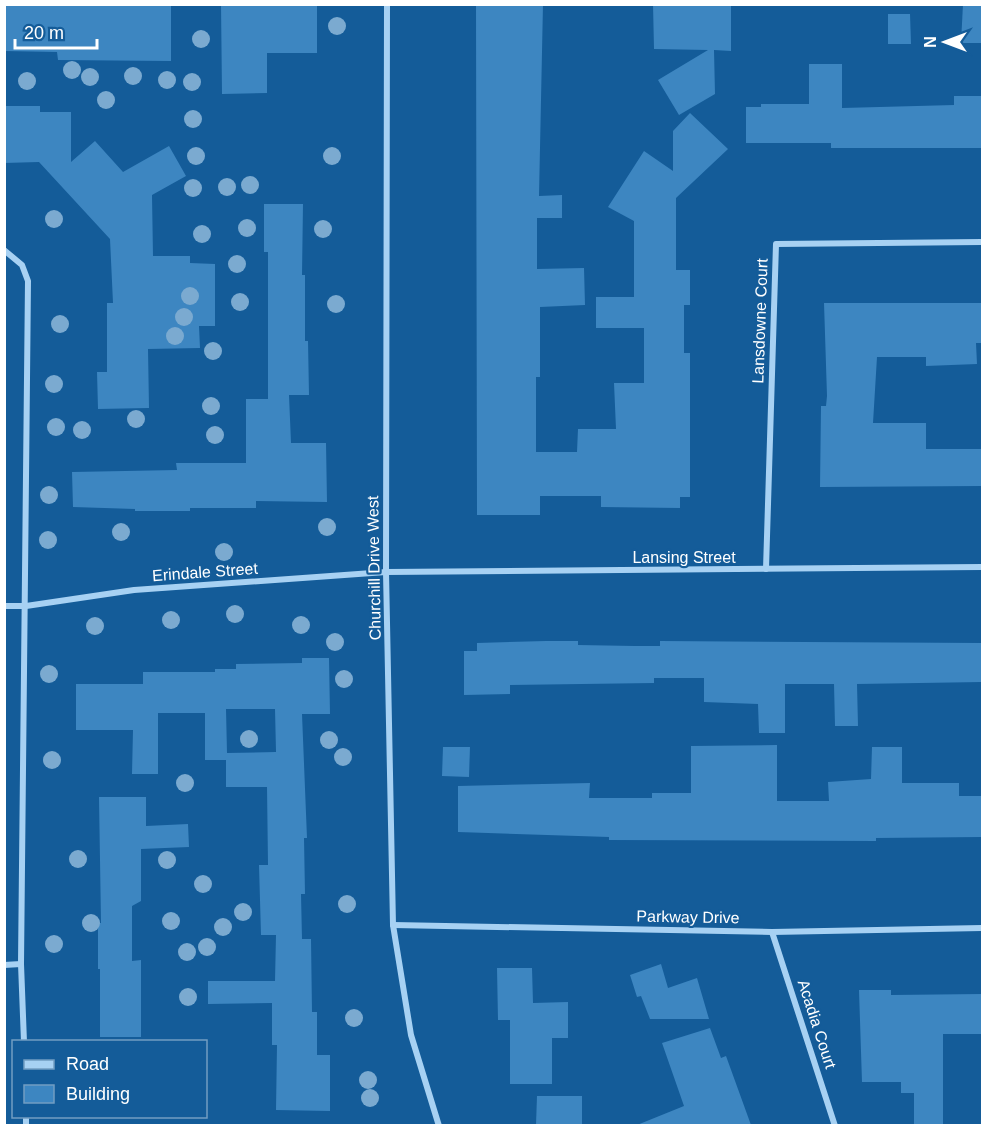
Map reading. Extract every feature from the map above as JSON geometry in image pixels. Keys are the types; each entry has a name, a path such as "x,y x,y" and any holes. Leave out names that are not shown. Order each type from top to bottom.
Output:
{"street":[{"name":"Churchill Drive West","path":"387,4 386,572 393,925 411,1035 439,1125"},
{"name":"Lansdowne Court","path":"765,569 776,244 982,242"},
{"path":"4,250 22,265 28,281 21,964 24,1040"},
{"name":"Lansing Street","path":"386,572 982,567"},
{"name":"Erindale Street","path":"4,606 26,606 134,590 386,572"},
{"name":"Parkway Drive","path":"393,925 772,932 982,928"},
{"name":"Acadia Court","path":"772,932 836,1125"},
{"path":"4,965 21,964"}],"building":[{"path":"4,4 171,4 171,61 58,60 57,52 4,51"},
{"path":"221,4 317,4 317,53 267,53 267,93 222,94"},
{"path":"476,4 543,4 539,196 562,195 562,218 537,218 537,269 584,268 585,305 540,307 540,377 536,377 536,452 577,452 578,429 616,429 614,383 644,383 644,328 596,328 596,297 634,297 634,221 608,207 644,151 673,171 673,131 690,113 728,149 676,198 676,270 690,270 690,305 684,305 684,353 690,353 690,497 680,497 680,508 601,507 601,496 540,496 540,515 477,515"},
{"path":"653,4 731,4 731,51 714,50 715,94 679,115 658,80 708,50 654,49"},
{"path":"963,4 982,4 982,43 961,43"},
{"path":"888,14 910,14 911,44 888,44"},
{"path":"809,64 842,64 842,108 954,105 954,96 982,96 982,148 831,148 831,143 746,143 746,107 761,107 761,104 809,104"},
{"path":"4,106 40,106 40,112 71,112 71,162 95,141 123,172 169,146 186,176 152,195 153,256 190,256 190,263 215,264 215,326 199,326 200,348 148,349 149,408 98,409 97,372 107,372 107,303 113,303 110,239 39,162 4,163"},
{"path":"264,204 303,204 302,275 305,275 305,341 308,341 309,395 289,395 291,443 326,443 327,502 256,501 256,508 190,508 190,511 135,511 135,509 73,507 72,472 177,470 176,463 246,463 246,399 268,399 268,252 264,252"},
{"path":"824,303 982,303 982,343 976,343 977,364 926,366 926,357 877,357 873,423 926,423 926,449 982,449 982,486 820,487 821,406 826,406 827,396"},
{"path":"578,641 578,645 635,646 660,646 660,641 982,643 982,682 857,684 858,726 835,726 834,684 785,684 785,733 759,733 758,704 704,702 704,678 654,678 654,683 510,685 510,694 464,695 464,651 477,651 477,643"},
{"path":"302,658 329,658 330,714 302,714 307,838 304,838 305,894 301,894 302,939 311,939 312,1012 317,1012 317,1055 330,1055 330,1111 276,1110 277,1045 272,1045 272,1003 208,1004 208,981 275,981 276,935 261,935 259,865 268,865 267,787 226,787 226,760 205,760 205,713 158,713 158,774 132,774 133,730 76,730 76,684 143,684 143,672 215,672 215,669 236,669 236,664 302,663","holes":["226,709 275,709 276,752 227,753"]},
{"path":"777,745 777,801 829,801 828,782 871,779 872,747 902,747 902,783 959,783 959,796 982,796 982,837 876,838 876,841 609,840 609,837 458,832 458,786 590,783 589,798 652,798 652,793 691,793 691,746"},
{"path":"443,747 470,747 469,777 442,776"},
{"path":"99,797 146,797 146,826 188,824 189,847 141,849 141,901 132,906 132,961 141,960 141,1037 100,1037"},
{"path":"661,964 668,988 697,978 709,1019 650,1019 641,996 637,997 630,975"},
{"path":"497,968 532,968 533,1003 568,1002 568,1038 552,1038 552,1084 510,1084 510,1020 498,1020"},
{"path":"859,990 891,990 891,995 982,994 982,1034 943,1034 943,1125 914,1125 914,1093 901,1093 901,1082 862,1082"},
{"path":"710,1028 721,1058 726,1056 751,1125 637,1125 684,1106 662,1043"},
{"path":"537,1096 582,1096 582,1125 536,1125"}]}
